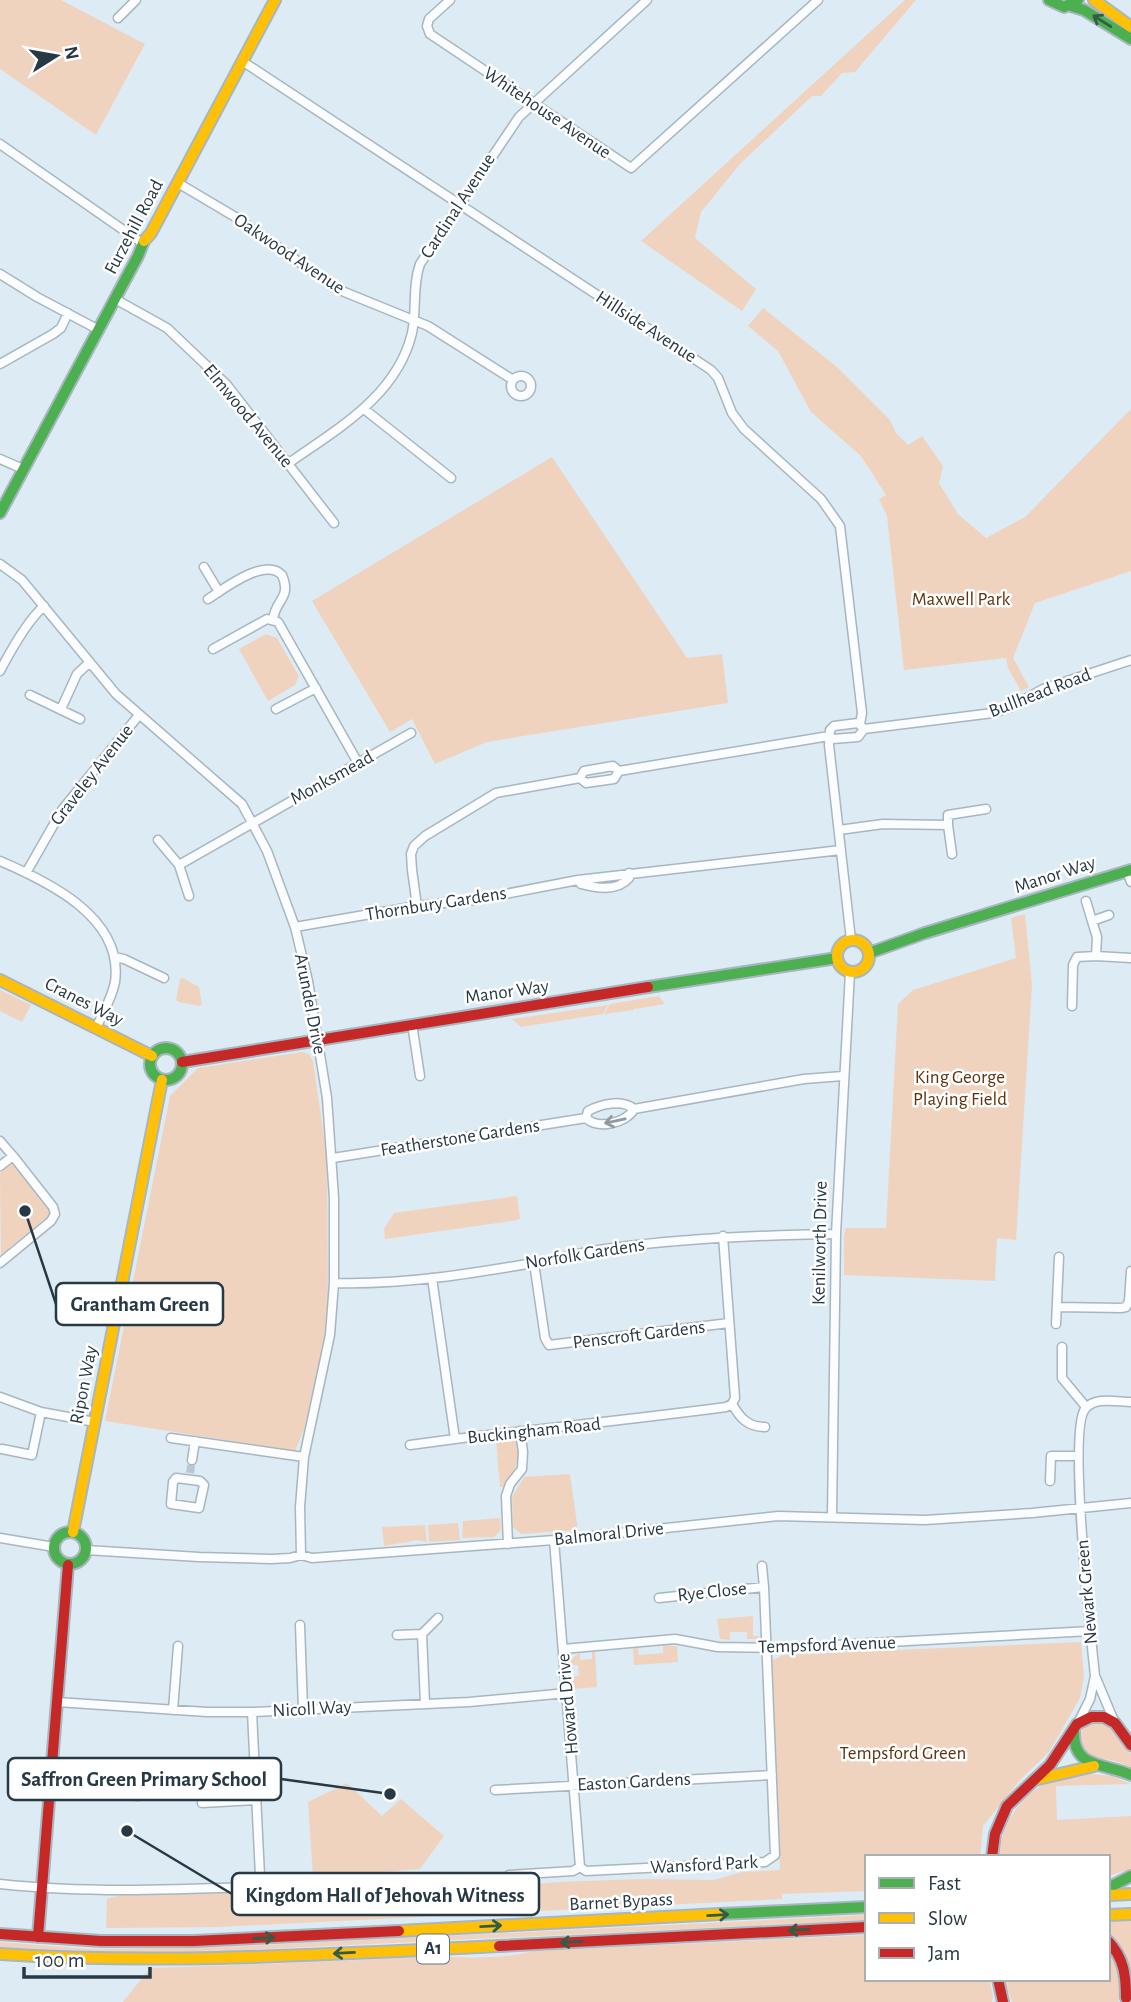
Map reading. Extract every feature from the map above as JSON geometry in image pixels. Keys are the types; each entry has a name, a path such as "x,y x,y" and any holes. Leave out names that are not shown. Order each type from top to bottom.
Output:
{"main road":[{"path":"1049,0 1058,6 1074,3 1131,39"},
{"path":"1094,0 1131,27"},
{"name":"Furzehill Road","path":"0,513 138,256 142,243 151,233 178,183 272,1"},
{"name":"Manor Way","path":"869,953 925,933 1130,874"},
{"path":"851,940 860,942 869,953 868,963 860,971 850,972 841,967 837,958 842,944 851,940"},
{"name":"Manor Way","path":"181,1062 837,958"},
{"name":"Cranes Way","path":"0,980 152,1056"},
{"path":"169,1049 177,1054 181,1068 176,1076 162,1080 151,1071 152,1056 159,1050 169,1049"},
{"name":"Ripon Way","path":"73,1532 162,1080"},
{"path":"73,1532 82,1537 86,1550 82,1559 68,1565 59,1561 54,1547 62,1534 73,1532"},
{"path":"38,1937 68,1565"},
{"path":"992,1855 995,1834 1003,1814 1013,1799 1050,1765 1076,1727 1098,1716 1115,1723 1131,1745"},
{"path":"1076,1727 1073,1743 1075,1753 1083,1759 1114,1767 1131,1775"},
{"path":"1033,1780 1099,1765"},
{"path":"1110,1887 1131,1876"},
{"path":"1110,1895 1131,1894"},
{"name":"Barnet Bypass","path":"0,1934 194,1941 865,1907"},
{"path":"1110,1915 1131,1914"},
{"name":"Barnet Bypass","path":"0,1954 97,1961 150,1961 865,1927"},
{"path":"1110,1943 1117,1950 1126,1968 1127,1998"},
{"path":"998,1981 1003,2002"}],"street":[{"path":"118,18 136,0"},
{"name":"Whitehouse Avenue","path":"450,0 429,19 427,26 430,34 626,167 634,167 818,0"},
{"name":"Cardinal Avenue","path":"289,463 363,409 386,385 402,361 415,321 416,278 420,264 505,134 532,103 647,0"},
{"name":"Hillside Avenue","path":"242,61 711,370 718,378 732,413 744,429 828,507 842,532 862,727"},
{"path":"0,144 142,243"},
{"name":"Oakwood Avenue","path":"178,183 237,218 337,289 428,326 513,380"},
{"path":"0,274 99,330"},
{"name":"Elmwood Avenue","path":"115,299 167,327 227,385 334,523"},
{"path":"0,365 61,328 68,313"},
{"path":"363,409 451,478"},
{"path":"0,459 23,469"},
{"name":"Arundel Drive","path":"0,564 22,580 116,694 233,795 253,822 279,881 295,927 318,1040 333,1158 334,1283 330,1335 304,1457 300,1498 301,1555"},
{"path":"204,567 219,592"},
{"path":"208,599 259,570 278,570 286,591 284,598 275,607 273,620"},
{"path":"0,671 15,642 44,606"},
{"path":"213,649 267,619 273,620 281,627 358,763"},
{"name":"Bullhead Road","path":"829,736 834,726 862,727 993,713 1012,707 1043,689 1131,660"},
{"path":"61,709 77,674 90,662"},
{"path":"276,709 316,688"},
{"path":"30,695 79,719"},
{"name":"Graveley Avenue","path":"26,873 62,810 139,715"},
{"name":"Bullhead Road","path":"417,906 411,854 414,846 425,835 496,793 580,778 584,771 613,766 619,771 829,736 833,739 858,737 862,727"},
{"name":"Monksmead","path":"179,864 411,733"},
{"path":"829,736 851,940"},
{"path":"952,854 948,815 986,809"},
{"path":"839,830 883,824 948,825"},
{"path":"158,840 179,864 189,895"},
{"name":"Thornbury Gardens","path":"295,927 417,906 474,900 578,880 841,849"},
{"path":"0,861 26,873 85,910 101,926 110,941 116,970 113,991 96,1028"},
{"path":"1086,901 1097,937 1096,956"},
{"path":"1092,920 1109,915"},
{"path":"1072,1006 1075,960 1083,956 1131,958"},
{"path":"114,957 164,978"},
{"name":"Kenilworth Drive","path":"832,1516 836,1234 850,972"},
{"path":"412,1024 420,1076"},
{"name":"Featherstone Gardens","path":"586,1118 588,1111 594,1108 622,1103 634,1109 804,1079 843,1076"},
{"name":"Featherstone Gardens","path":"586,1118 597,1125 624,1120 630,1117 634,1109"},
{"name":"Featherstone Gardens","path":"333,1158 586,1118"},
{"path":"0,1141 53,1207 55,1214 51,1221 0,1263"},
{"path":"0,1166 13,1156"},
{"name":"Norfolk Gardens","path":"334,1283 399,1283 534,1263 610,1248 723,1236 836,1234"},
{"path":"723,1236 735,1398 732,1404 744,1421 765,1427"},
{"path":"1056,1324 1059,1257"},
{"name":"Penscroft Gardens","path":"534,1263 545,1338 550,1345 729,1323"},
{"path":"1057,1307 1126,1307 1129,1301 1131,1271"},
{"name":"Buckingham Road","path":"432,1278 455,1439 627,1421 732,1404"},
{"path":"1062,1348 1062,1378 1086,1407 1099,1401 1131,1402"},
{"path":"0,1397 41,1412 95,1422"},
{"name":"Newark Green","path":"1076,1727 1090,1699 1095,1676 1077,1456 1080,1417 1086,1407"},
{"path":"2,1449 32,1455 41,1412"},
{"path":"508,1544 506,1496 510,1484 522,1469 520,1431"},
{"path":"171,1438 304,1457"},
{"path":"410,1446 455,1439"},
{"path":"192,1460 195,1441"},
{"path":"1050,1481 1051,1456 1077,1456"},
{"path":"190,1476 204,1485 199,1508 173,1506 169,1502 173,1482 176,1478 190,1476"},
{"name":"Balmoral Drive","path":"86,1550 231,1558 290,1558 301,1555 312,1558 554,1540 764,1517 832,1516 925,1520 1131,1503"},
{"path":"0,1538 54,1547"},
{"name":"Howard Drive","path":"554,1540 580,1867"},
{"name":"Rye Close","path":"762,1566 766,1647"},
{"name":"Rye Close","path":"659,1598 764,1587"},
{"path":"397,1635 422,1634 438,1618"},
{"path":"300,1625 303,1709"},
{"name":"Tempsford Avenue","path":"563,1649 675,1639 722,1647 766,1647 1091,1631"},
{"path":"422,1634 425,1704"},
{"path":"173,1710 178,1646"},
{"name":"Wansford Park","path":"509,1874 573,1871 580,1867 586,1871 769,1861 775,1856 766,1647"},
{"name":"Newark Green","path":"1095,1676 1115,1723"},
{"name":"Nicoll Way","path":"57,1702 252,1712 425,1704 567,1693"},
{"path":"0,1884 42,1889 147,1891 253,1886 260,1876 252,1712"},
{"name":"Easton Gardens","path":"495,1790 772,1775"},
{"path":"50,1789 138,1796"},
{"path":"202,1803 256,1800"}],"green space":[{"path":"0,0 61,0 145,44 96,135 0,69"},
{"path":"905,0 916,0 855,72 842,73 821,96 812,96 740,164 701,212 695,238 756,289 742,311 641,241"},
{"name":"Maxwell Park","path":"763,308 837,367 890,420 896,433 908,445 922,436 943,466 939,483 958,514 986,538 1025,517 1131,409 1131,571 1035,603 1013,658 1029,687 1021,691 1008,668 1006,658 904,670 887,516 879,499 886,495 861,456 811,412 778,351 748,326"},
{"path":"552,457 687,658 722,654 728,703 487,742 435,764 412,719 390,732 312,601"},
{"path":"266,634 277,638 299,676 295,685 268,701 239,649"},
{"name":"King George Playing Field","path":"1025,914 1032,985 1016,1240 997,1238 995,1281 844,1275 846,1228 886,1228 898,1004 913,990 1016,958 1011,918"},
{"path":"180,979 199,987 202,1004 199,1006 176,1000"},
{"path":"0,990 31,1005 22,1022 0,1011"},
{"path":"659,996 665,1004 604,1014 610,1004"},
{"path":"608,1005 603,1014 521,1027 512,1019"},
{"path":"302,1052 309,1054 313,1061 327,1158 328,1309 325,1341 305,1427 295,1451 105,1421 170,1096 198,1068"},
{"path":"8,1164 15,1165 35,1188 34,1192 43,1203 47,1203 51,1213 49,1220 45,1218 30,1231 29,1236 25,1235 9,1248 9,1253 1,1256 0,1173"},
{"path":"517,1196 518,1220 385,1239 384,1229 394,1213"},
{"path":"515,1437 519,1457 504,1487 500,1487 496,1440"},
{"path":"570,1474 578,1530 521,1534 513,1527 512,1497 524,1477"},
{"path":"500,1518 501,1530 494,1537 462,1538 463,1521"},
{"path":"458,1523 460,1540 429,1541 428,1525"},
{"path":"425,1525 427,1542 418,1540 384,1546 382,1527"},
{"path":"753,1616 753,1636 760,1636 757,1639 747,1639 747,1632 730,1632 730,1640 720,1639 717,1619"},
{"name":"Tempsford Green","path":"1081,1642 1084,1677 1080,1698 1049,1752 1020,1780 983,1826 980,1855 865,1855 865,1891 782,1894 782,1899 217,1927 106,1928 107,1899 120,1895 248,1891 261,1883 313,1881 314,1894 353,1889 465,1890 558,1882 714,1880 742,1872 780,1870 771,1661 783,1655"},
{"path":"663,1645 677,1646 678,1662 634,1665 633,1649 638,1647 639,1655 663,1653"},
{"path":"592,1651 595,1651 597,1687 572,1689 572,1677 579,1676 578,1665 571,1665 570,1661 580,1652 580,1660 592,1659"},
{"path":"1099,1722 1111,1728 1131,1753 1131,1768 1115,1761 1090,1758 1082,1753 1079,1736 1086,1727"},
{"path":"1081,1773 1112,1776 1131,1784 1056,1786 1057,1820 1131,1816 1131,1869 1110,1875 1110,1855 998,1855 1003,1834 1020,1803 1038,1788"},
{"path":"347,1783 382,1816 401,1799 444,1836 420,1869 313,1878 308,1802"},
{"path":"865,1915 865,1920 206,1952 104,1953 0,1947 0,1942 91,1949 225,1947"},
{"path":"1131,1920 1131,1988 1110,1941 1110,1921"},
{"path":"865,1935 865,1981 990,1981 993,1995 992,2002 123,2002 150,1968 417,1957 490,1957 534,1951"},
{"path":"1110,1949 1116,1958 1121,1987 1118,2002 1012,2002 1005,1981 1110,1981"}],"tunnel":[{"path":"190,1473 192,1460"}],"traffic: fast":[{"path":"1049,0 1064,7 1078,0"},
{"path":"1071,6 1084,10 1131,39"},
{"path":"0,513 144,241"},
{"path":"869,953 925,933 1131,870"},
{"path":"648,987 837,958"},
{"path":"166,1048 177,1053 182,1064 177,1075 166,1080 155,1075 150,1064 155,1053 166,1048"},
{"path":"70,1532 81,1537 86,1548 81,1559 70,1564 59,1559 54,1548 59,1537 70,1532"},
{"path":"1074,1732 1075,1744 1085,1759 1131,1775"},
{"path":"1110,1887 1131,1876"},
{"path":"720,1914 865,1907"}],"traffic: slow":[{"path":"144,241 151,233 275,0"},
{"path":"1094,0 1131,27"},
{"path":"853,940 864,945 869,956 864,967 853,972 842,967 837,956 842,945 853,940"},
{"path":"0,980 152,1056"},
{"path":"73,1532 162,1080"},
{"path":"1034,1780 1094,1766"},
{"path":"1110,1895 1131,1894"},
{"path":"399,1931 720,1914"},
{"path":"1110,1915 1131,1914"},
{"path":"0,1954 125,1959 311,1955 499,1946"}],"traffic: jam":[{"path":"182,1062 648,987"},
{"path":"38,1937 68,1565"},
{"path":"992,1855 995,1834 1007,1806 1050,1765 1077,1724 1091,1717 1104,1717 1115,1723 1131,1745"},
{"path":"499,1946 865,1927"},
{"path":"0,1934 101,1941 194,1941 399,1931"},
{"path":"1110,1944 1123,1967 1126,1998"},
{"path":"998,1981 1003,2002"}],"place":[{"name":"Grantham Green","path":"25,1211"},
{"name":"Saffron Green Primary School","path":"390,1794"},
{"name":"Kingdom Hall of Jehovah Witness","path":"127,1831"}]}
